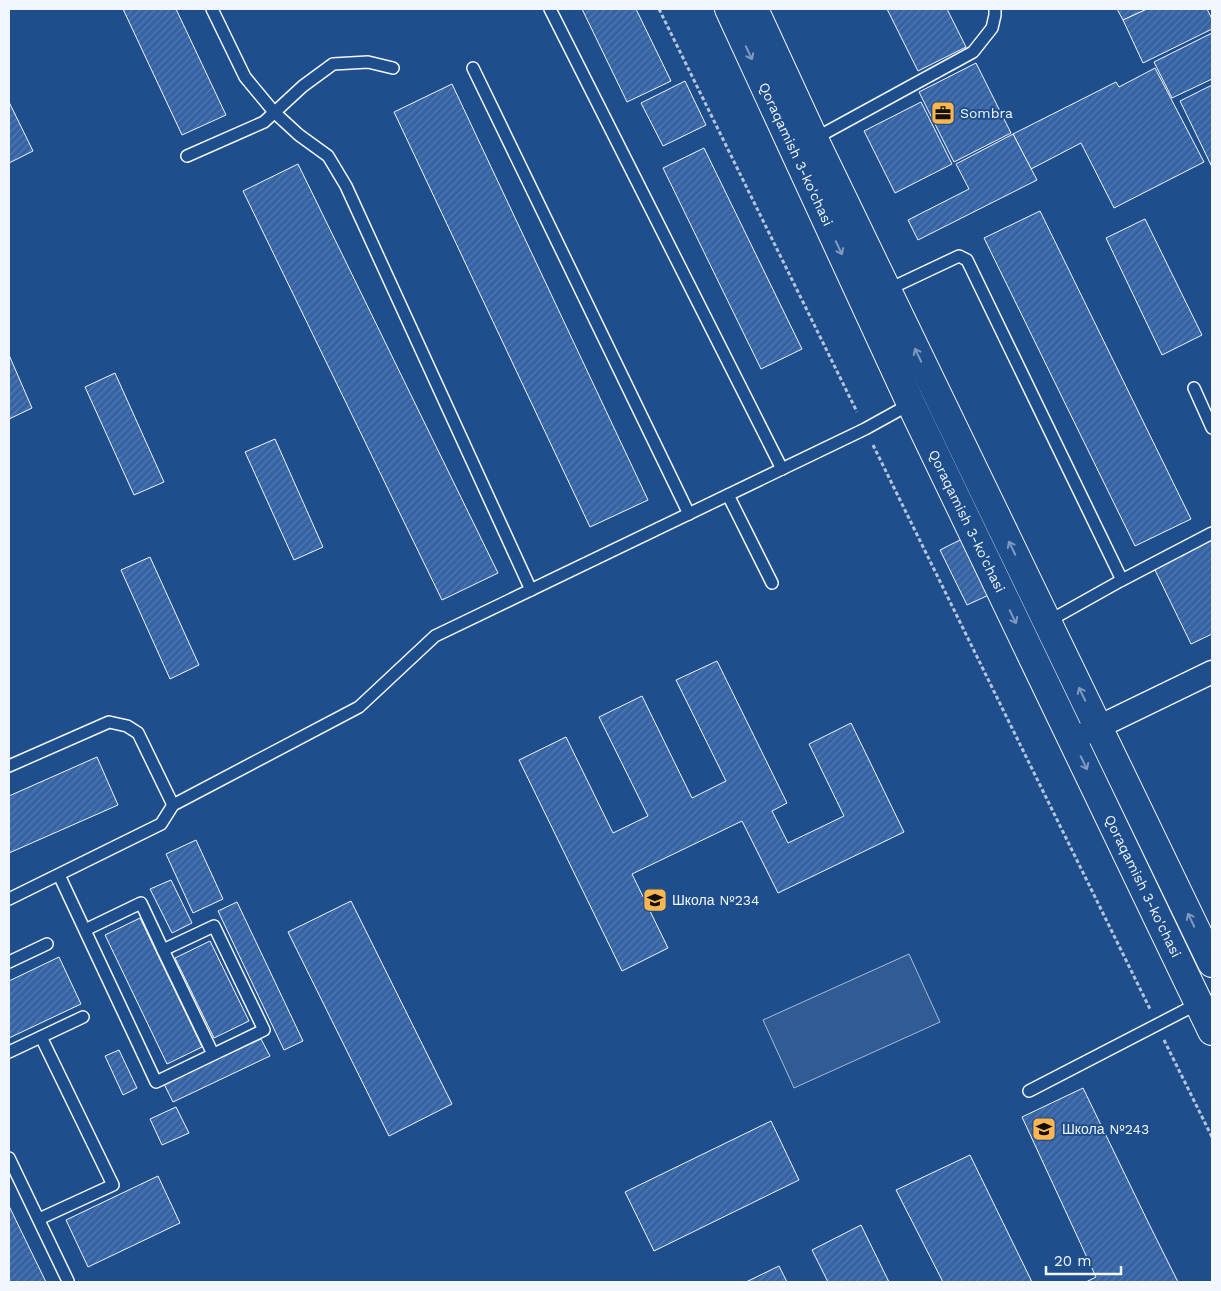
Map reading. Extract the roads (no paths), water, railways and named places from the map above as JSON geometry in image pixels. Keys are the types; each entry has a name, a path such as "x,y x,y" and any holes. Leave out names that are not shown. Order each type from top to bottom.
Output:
{"main road":[{"name":"Qoraqamish 3-ko'chasi","path":"729,9 923,397 1047,622 1212,964"},
{"name":"Qoraqamish 3-ko'chasi","path":"754,9 887,290 923,397 1072,739 1212,1031"}],"street":[{"path":"1072,739 1212,672"}],"lane":[{"path":"212,9 245,77 274,112 299,135 328,156 346,186 531,590"},
{"path":"550,9 782,469"},
{"path":"814,139 973,52 992,28 995,9"},
{"path":"187,156 264,122 302,86 333,64 368,62 393,68"},
{"path":"473,68 689,514"},
{"path":"887,290 959,256 967,260 1122,580"},
{"path":"1194,388 1212,428"},
{"path":"9,899 161,824 173,805 359,707 435,636 865,429 923,397"},
{"path":"728,495 772,583"},
{"path":"1047,622 1212,532"},
{"path":"9,766 110,722 127,726 138,733 173,805"},
{"path":"59,875 156,1082 264,1030 214,926 163,950"},
{"path":"85,930 141,903 213,1054"},
{"path":"9,962 47,944"},
{"path":"1029,1091 1199,1003"},
{"path":"9,1052 83,1018"},
{"path":"39,1219 112,1185 41,1037"},
{"path":"9,1158 68,1281"}],"place":[{"name":"Sombra","path":"943,113"},
{"name":"Школа №234","path":"655,900"},
{"name":"Школа №243","path":"1044,1129"}]}
